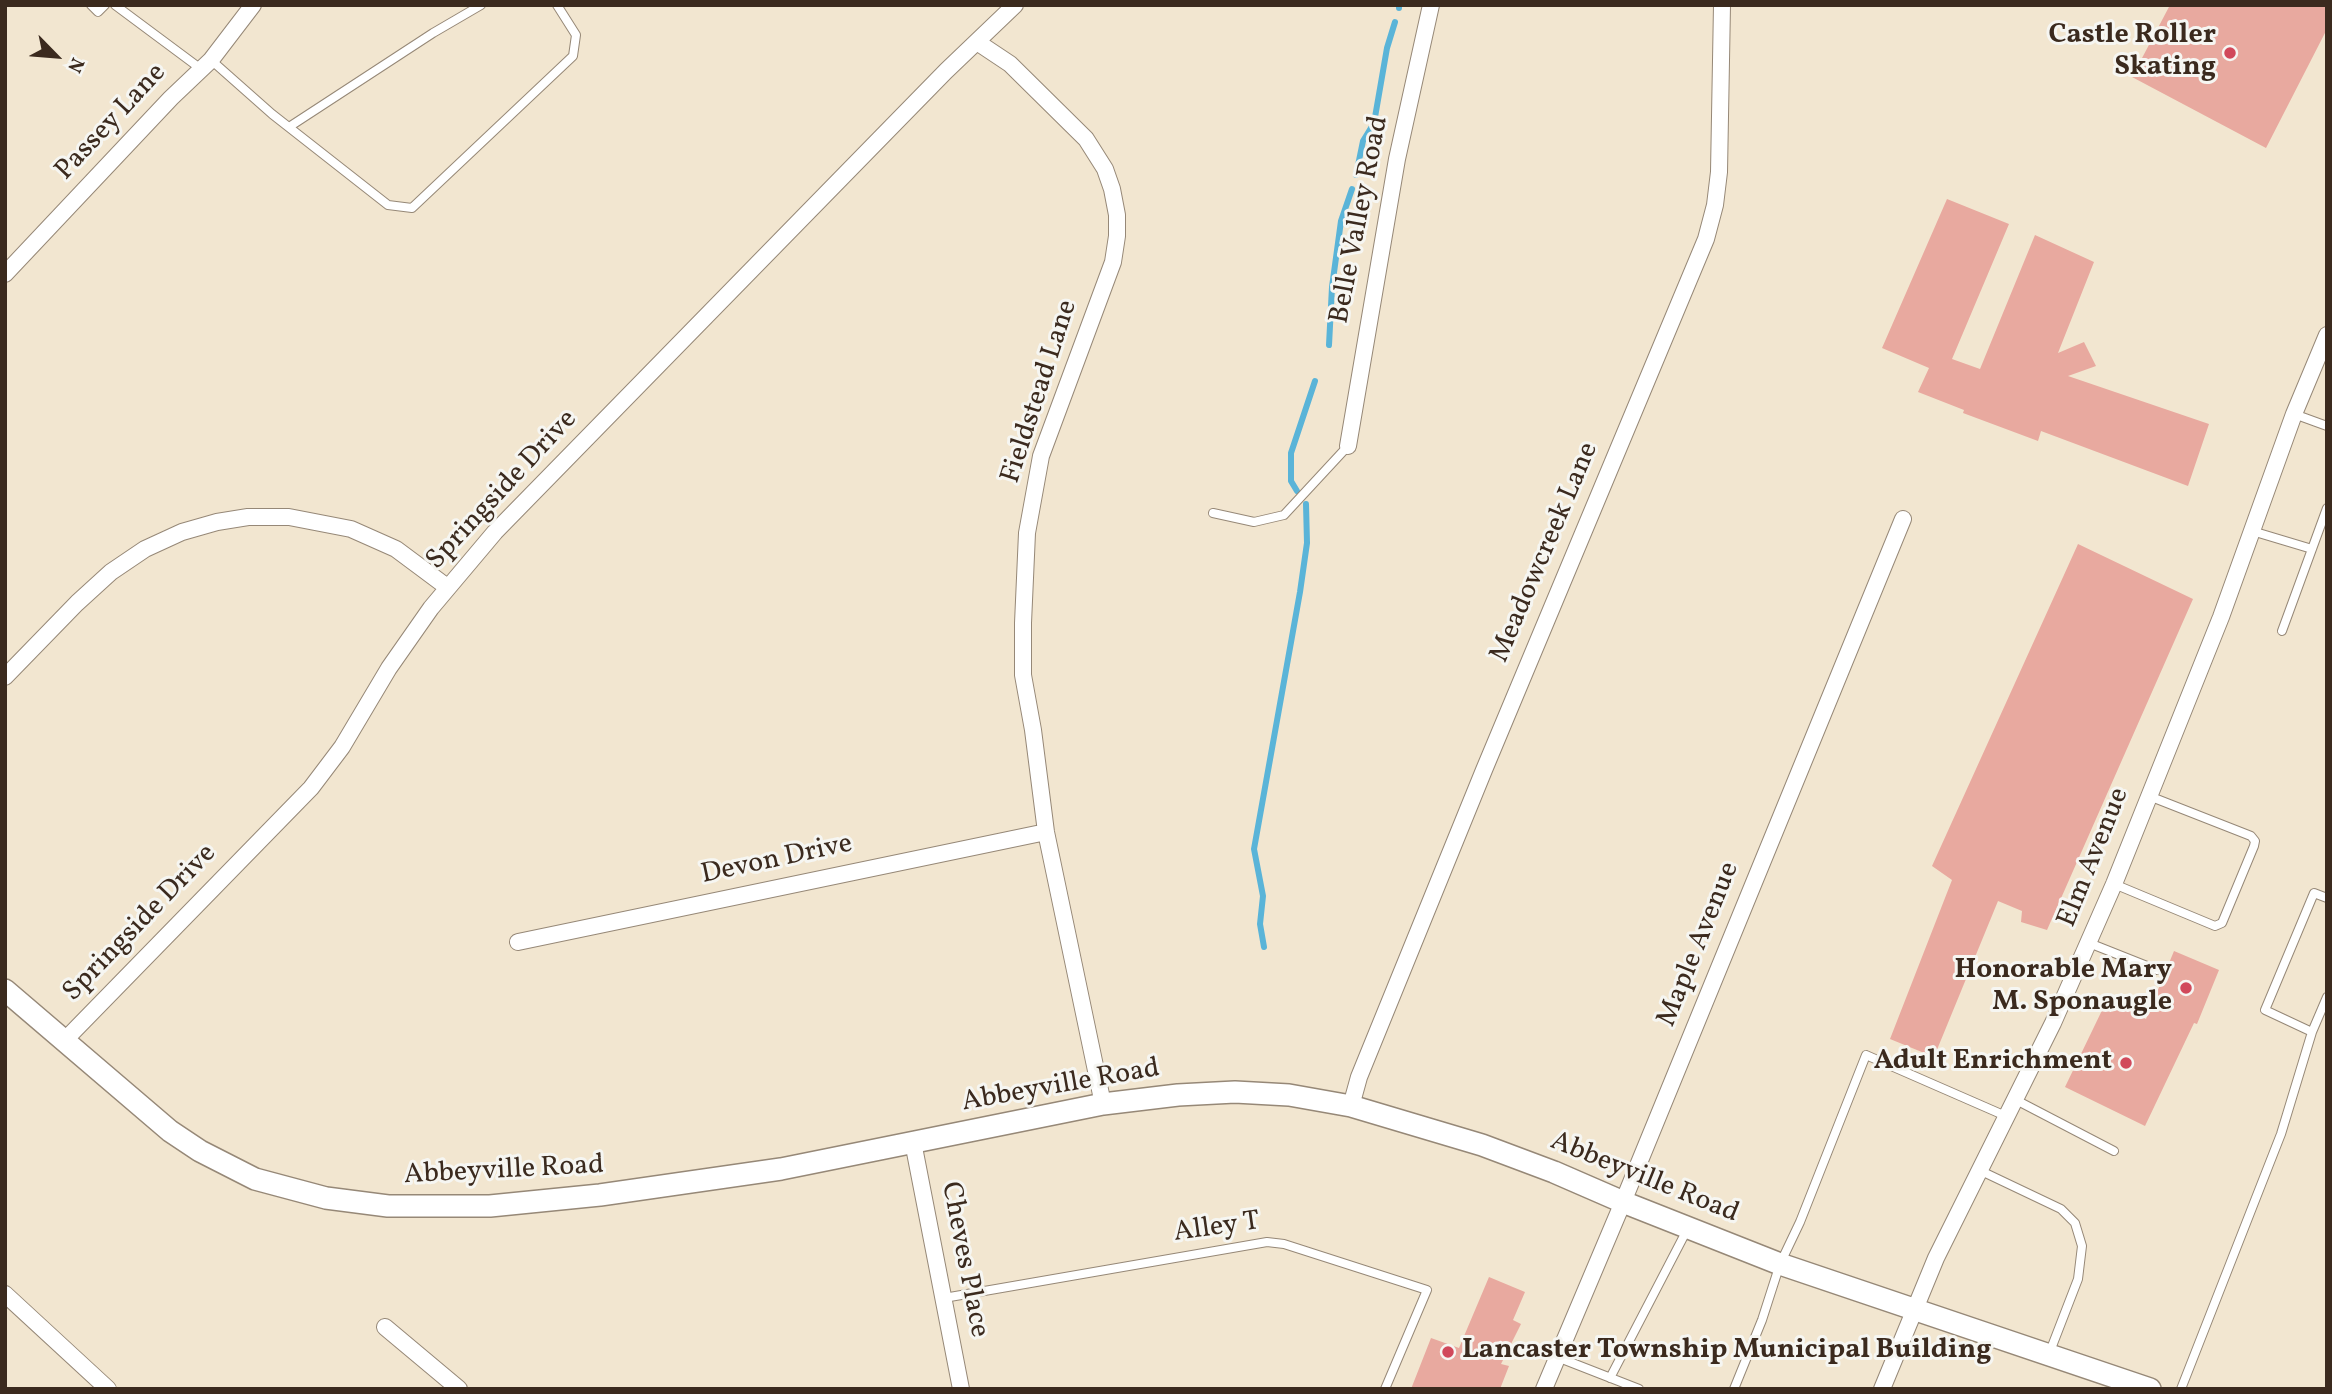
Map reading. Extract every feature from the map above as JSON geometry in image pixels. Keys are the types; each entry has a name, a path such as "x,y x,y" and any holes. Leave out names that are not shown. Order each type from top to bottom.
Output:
{"street":[{"name":"Passey Lane","path":"8,266 206,64 253,5"},
{"name":"Springside Drive","path":"64,1041 311,788 342,747 389,668 447,587 495,532 1014,5"},
{"name":"Belle Valley Road","path":"1348,446 1397,159 1431,5"},
{"name":"Meadowcreek Lane","path":"1351,1106 1359,1077 1479,782 1706,239 1715,205 1719,172 1722,5"},
{"name":"Fieldstead Lane","path":"976,42 1010,64 1086,139 1105,169 1117,215 1113,262 1041,456 1027,533 1023,623 1023,675 1046,832 1103,1104"},
{"name":"Elm Avenue","path":"1882,1389 1936,1258 2008,1117 2114,884 2221,617 2294,414 2327,335"},
{"path":"5,677 111,572 145,549 182,532 217,522 248,517 289,517 351,529 396,550 447,587"},
{"name":"Maple Avenue","path":"1544,1389 1903,519"},
{"name":"Devon Drive","path":"518,942 1046,832"},
{"name":"Abbeyville Road","path":"7,995 170,1131 222,1163 255,1179 290,1190 360,1204 490,1206 656,1189 781,1169 1103,1104 1178,1095 1235,1092 1289,1095 1351,1106 1482,1145 1780,1264 2150,1389"},
{"name":"Cheves Place","path":"913,1142 961,1389"},
{"path":"5,1294 108,1389"},
{"path":"385,1327 459,1389"}],"lane":[{"path":"91,5 98,12 105,5"},
{"path":"115,5 206,64 387,205 412,208 573,56 576,35 557,5"},
{"path":"289,127 433,33 481,5"},
{"path":"2294,414 2327,426"},
{"path":"1213,513 1254,522 1284,514 1348,446"},
{"path":"2282,631 2327,508"},
{"path":"2252,531 2312,549"},
{"path":"2114,884 2215,926 2222,923 2254,846 2255,841 2251,836 2149,796"},
{"path":"2312,1032 2265,1010 2314,893 2327,898"},
{"path":"2089,943 2157,970"},
{"path":"2180,1389 2281,1134 2312,1032 2327,997"},
{"path":"1734,1389 1762,1320 1780,1264 1800,1222 1866,1055 2008,1117"},
{"path":"2016,1100 2114,1151"},
{"path":"1979,1170 2061,1209 2075,1223 2082,1246 2078,1279 2049,1354"},
{"path":"1610,1378 1688,1228"},
{"name":"Alley T","path":"944,1298 1267,1242 1284,1244 1427,1290 1385,1389"},
{"path":"1557,1357 1639,1389"}],"building":[{"name":"Castle Roller Skating","path":"2170,5 2327,5 2327,29 2266,148 2132,77"},
{"path":"1947,199 2009,224 1952,359 1980,369 2035,235 2094,262 2058,353 2084,342 2096,366 2068,376 2209,424 2188,486 2041,431 2038,441 1963,413 1964,410 1918,392 1929,368 1882,348"},
{"path":"2078,544 2193,599 2047,930 2021,922 2022,911 1998,901 1934,1057 1890,1039 1952,880 1932,866"},
{"name":"Adult Enrichment","path":"2174,951 2219,970 2197,1024 2194,1023 2145,1126 2065,1087 2107,1000 2146,1019"},
{"path":"1489,1277 1525,1292 1513,1320 1521,1324 1501,1364 1509,1366 1500,1389 1411,1389 1431,1338 1459,1348"}],"waterway":[{"path":"1356,175 1363,141 1374,123 1387,48 1395,22"},
{"path":"1329,345 1332,287 1341,221 1352,189"},
{"path":"1297,491 1291,481 1291,453 1315,381"},
{"path":"1264,947 1260,924 1263,896 1254,849 1300,592 1307,543 1306,504"}],"place":[{"name":"Castle Roller Skating","path":"2230,53"},
{"name":"Honorable Mary M. Sponaugle","path":"2186,988"},
{"name":"Adult Enrichment","path":"2126,1063"},
{"name":"Lancaster Township Municipal Building","path":"1448,1352"}]}
